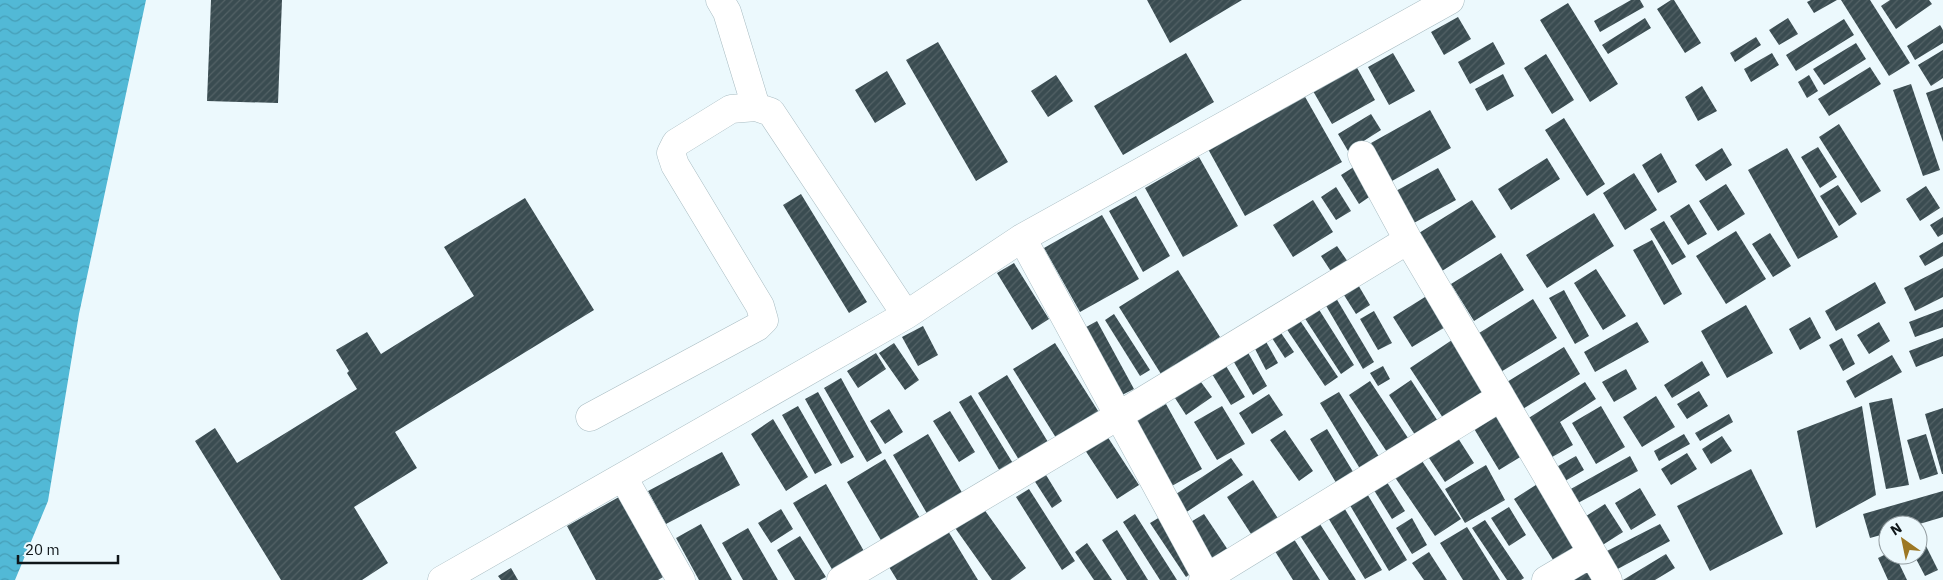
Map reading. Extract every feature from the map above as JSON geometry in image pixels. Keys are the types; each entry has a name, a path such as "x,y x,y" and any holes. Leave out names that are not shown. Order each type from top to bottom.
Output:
{"street":[{"path":"720,0 727,12 756,107"},
{"path":"442,580 906,315 1022,238 1450,0"},
{"path":"590,416 757,327 764,320 760,306 675,166 671,152 676,143 730,109 756,107 771,112 906,315"},
{"path":"1362,155 1408,240 1608,580"},
{"path":"1022,238 1206,579 1501,396"},
{"path":"841,580 1118,416 1408,240"},
{"path":"623,477 681,580"},
{"path":"1546,580 1592,553"}],"water":[{"path":"0,0 146,0 79,314 48,501 15,580 0,580"}],"building":[{"path":"211,0 282,0 278,103 207,101"},
{"path":"1147,0 1242,0 1170,43"},
{"path":"1631,0 1640,0 1644,7 1600,32 1594,21"},
{"path":"1674,0 1701,43 1685,53 1657,9"},
{"path":"1811,0 1837,0 1814,13 1807,2"},
{"path":"1841,0 1870,0 1910,63 1889,76"},
{"path":"1890,0 1929,0 1932,4 1896,29 1881,6"},
{"path":"1568,3 1618,84 1590,102 1540,20"},
{"path":"1458,17 1471,39 1444,55 1431,32"},
{"path":"1645,18 1651,28 1608,54 1602,45"},
{"path":"1788,18 1798,34 1779,45 1769,30"},
{"path":"1844,19 1854,35 1796,71 1786,55"},
{"path":"1940,25 1943,30 1943,43 1915,60 1907,46"},
{"path":"1756,37 1761,45 1735,62 1730,53"},
{"path":"938,42 1008,162 976,181 906,60"},
{"path":"1493,42 1505,64 1470,84 1458,62"},
{"path":"1856,43 1866,59 1824,85 1813,69"},
{"path":"1943,50 1943,78 1931,86 1918,65"},
{"path":"1186,53 1214,102 1123,155 1094,106"},
{"path":"1393,53 1415,91 1389,105 1368,67"},
{"path":"1772,53 1779,65 1751,82 1744,69"},
{"path":"1546,54 1574,100 1552,114 1524,68"},
{"path":"1356,66 1375,100 1332,124 1313,91"},
{"path":"1870,67 1881,84 1829,116 1818,99"},
{"path":"887,71 906,104 875,123 855,90"},
{"path":"1503,74 1514,96 1487,111 1475,89"},
{"path":"1056,75 1073,101 1048,117 1031,91"},
{"path":"1809,75 1818,91 1807,98 1798,82"},
{"path":"1911,84 1940,170 1923,176 1893,90"},
{"path":"1702,86 1717,111 1698,121 1685,97"},
{"path":"1943,87 1943,142 1926,93"},
{"path":"1304,95 1342,162 1245,216 1208,149"},
{"path":"1430,110 1451,148 1392,181 1371,143"},
{"path":"1371,114 1381,130 1348,151 1338,134"},
{"path":"1564,118 1605,184 1587,196 1545,130"},
{"path":"1839,124 1881,191 1861,203 1819,137"},
{"path":"1818,147 1837,177 1820,188 1801,157"},
{"path":"1722,148 1732,165 1706,181 1695,165"},
{"path":"1787,148 1838,237 1798,259 1748,170"},
{"path":"1661,153 1677,182 1658,193 1642,165"},
{"path":"1199,157 1238,226 1183,257 1145,188"},
{"path":"1547,158 1560,179 1511,210 1498,189"},
{"path":"1357,165 1375,193 1359,204 1341,175"},
{"path":"1438,168 1456,200 1412,224 1394,192"},
{"path":"1634,173 1657,210 1625,230 1603,193"},
{"path":"1726,184 1745,214 1718,231 1699,201"},
{"path":"1838,185 1857,214 1839,226 1820,196"},
{"path":"1926,186 1940,208 1920,221 1906,199"},
{"path":"1336,187 1351,211 1336,220 1321,197"},
{"path":"801,194 867,302 849,313 783,205"},
{"path":"1136,196 1170,256 1143,272 1109,211"},
{"path":"525,198 594,310 395,432 417,468 354,507 388,563 362,580 281,580 195,441 215,428 237,463 357,389 336,350 367,332 381,354 474,296 444,247"},
{"path":"1313,200 1333,232 1293,257 1273,225"},
{"path":"1472,200 1496,237 1442,271 1419,233"},
{"path":"1689,204 1707,234 1688,245 1670,216"},
{"path":"1594,213 1614,246 1547,288 1526,255"},
{"path":"1102,215 1139,279 1080,312 1044,248"},
{"path":"1943,217 1943,234 1938,237 1930,225"},
{"path":"1664,221 1686,257 1672,265 1650,229"},
{"path":"1736,231 1766,279 1726,304 1696,256"},
{"path":"1770,233 1791,266 1773,277 1752,244"},
{"path":"1652,240 1682,294 1664,305 1633,250"},
{"path":"1943,242 1943,256 1925,266 1919,256"},
{"path":"1337,246 1348,262 1332,273 1321,256"},
{"path":"1501,253 1524,290 1474,321 1451,284"},
{"path":"1014,263 1049,319 1032,330 997,273"},
{"path":"1943,268 1943,297 1915,311 1904,288"},
{"path":"1596,269 1626,316 1603,330 1574,283"},
{"path":"1178,270 1220,337 1161,374 1119,307"},
{"path":"1875,282 1886,303 1836,331 1825,311"},
{"path":"1357,283 1370,305 1356,314 1342,292"},
{"path":"1564,290 1589,336 1575,344 1549,298"},
{"path":"1433,292 1452,323 1412,347 1393,317"},
{"path":"1336,298 1374,362 1363,369 1325,304"},
{"path":"1533,299 1557,338 1499,373 1476,335"},
{"path":"1746,305 1773,353 1727,378 1701,331"},
{"path":"1318,308 1354,365 1341,374 1304,317"},
{"path":"1943,309 1943,327 1915,337 1909,322"},
{"path":"1374,311 1392,343 1378,350 1360,319"},
{"path":"1114,314 1150,370 1140,376 1105,320"},
{"path":"1810,317 1821,338 1800,350 1789,329"},
{"path":"1299,319 1338,377 1325,386 1286,328"},
{"path":"1097,321 1134,389 1116,398 1079,331"},
{"path":"1637,322 1649,342 1595,372 1584,352"},
{"path":"1879,322 1890,341 1869,354 1857,335"},
{"path":"923,326 938,355 918,366 902,337"},
{"path":"1279,330 1294,352 1285,358 1270,335"},
{"path":"1458,336 1496,391 1447,424 1410,368"},
{"path":"1264,338 1278,363 1266,370 1253,345"},
{"path":"1842,338 1855,364 1843,371 1829,345"},
{"path":"1943,338 1943,356 1916,367 1909,351"},
{"path":"894,343 919,380 905,390 879,353"},
{"path":"1055,343 1100,414 1058,441 1013,369"},
{"path":"1564,347 1580,374 1518,412 1502,385"},
{"path":"1246,349 1267,386 1253,395 1231,357"},
{"path":"876,353 886,369 858,388 847,371"},
{"path":"1892,355 1902,372 1855,398 1846,381"},
{"path":"1702,361 1710,375 1672,398 1664,385"},
{"path":"1226,366 1245,397 1231,405 1212,374"},
{"path":"1383,366 1390,379 1378,386 1370,373"},
{"path":"1626,369 1637,389 1614,402 1602,382"},
{"path":"1007,375 1048,442 1019,460 978,393"},
{"path":"841,378 882,453 867,462 824,388"},
{"path":"1198,378 1212,397 1186,415 1173,395"},
{"path":"1411,380 1441,426 1419,441 1389,395"},
{"path":"1370,381 1410,441 1389,455 1349,395"},
{"path":"1585,382 1596,399 1560,422 1573,445 1547,460 1524,421"},
{"path":"1699,391 1708,406 1687,419 1677,404"},
{"path":"818,392 854,457 841,464 805,399"},
{"path":"1339,392 1381,460 1362,472 1320,403"},
{"path":"1269,394 1283,415 1252,434 1239,413"},
{"path":"971,395 1014,465 1001,473 959,402"},
{"path":"1656,396 1675,427 1642,447 1623,417"},
{"path":"1892,398 1909,485 1886,489 1869,403"},
{"path":"1166,404 1202,469 1170,487 1134,422"},
{"path":"798,406 832,465 815,474 782,415"},
{"path":"1222,406 1245,444 1217,460 1194,422"},
{"path":"1601,406 1625,447 1596,464 1572,423"},
{"path":"1862,406 1876,495 1816,528 1797,431"},
{"path":"1943,408 1943,474 1942,474 1925,414"},
{"path":"889,409 903,432 885,444 870,421"},
{"path":"1501,410 1527,453 1499,470 1473,427"},
{"path":"950,411 975,452 959,462 933,421"},
{"path":"1729,414 1733,422 1700,441 1695,433"},
{"path":"773,419 808,477 786,491 751,434"},
{"path":"1327,429 1355,475 1338,486 1310,439"},
{"path":"1285,430 1313,471 1299,481 1270,440"},
{"path":"928,434 964,496 929,517 893,455"},
{"path":"1684,434 1690,444 1659,461 1654,451"},
{"path":"1926,434 1938,474 1920,480 1907,440"},
{"path":"1456,435 1474,463 1445,482 1427,455"},
{"path":"1107,436 1139,485 1117,499 1085,450"},
{"path":"1722,436 1732,451 1711,464 1702,449"},
{"path":"722,452 740,485 666,524 648,491"},
{"path":"1687,453 1697,469 1671,485 1661,469"},
{"path":"1418,455 1461,519 1435,536 1392,473"},
{"path":"1576,456 1584,470 1560,484 1551,470"},
{"path":"1630,456 1638,471 1576,504 1569,490"},
{"path":"1231,458 1243,475 1185,513 1173,496"},
{"path":"885,459 921,520 882,542 847,482"},
{"path":"1486,465 1505,500 1465,523 1445,489"},
{"path":"1751,469 1783,534 1710,571 1677,506"},
{"path":"1043,470 1062,501 1052,508 1032,477"},
{"path":"1385,479 1405,511 1392,519 1372,487"},
{"path":"1253,480 1281,523 1255,540 1227,497"},
{"path":"1539,483 1582,551 1557,566 1514,499"},
{"path":"826,484 865,553 833,571 793,503"},
{"path":"1640,488 1656,515 1631,530 1615,503"},
{"path":"1029,489 1075,561 1062,570 1016,497"},
{"path":"1943,491 1943,517 1928,521 1928,515 1878,515 1878,536 1870,538 1863,514"},
{"path":"1366,492 1407,560 1389,571 1348,502"},
{"path":"619,497 663,577 658,580 596,580 567,526"},
{"path":"1605,504 1623,532 1601,546 1583,518"},
{"path":"981,505 1026,568 1010,580 992,580 953,525"},
{"path":"1343,506 1382,570 1365,579 1327,516"},
{"path":"1509,507 1526,535 1509,546 1491,518"},
{"path":"781,509 793,529 771,543 758,523"},
{"path":"1135,514 1177,580 1160,580 1123,522"},
{"path":"1204,514 1228,550 1208,563 1184,526"},
{"path":"1160,517 1196,570 1186,577 1150,523"},
{"path":"1412,518 1427,545 1412,554 1396,528"},
{"path":"1485,520 1524,578 1521,580 1507,580 1472,528"},
{"path":"1318,521 1356,580 1329,580 1299,534"},
{"path":"701,524 732,580 699,580 676,538"},
{"path":"1660,524 1670,541 1612,572 1601,554"},
{"path":"945,526 978,580 897,580 886,562"},
{"path":"1467,527 1500,580 1463,580 1440,543"},
{"path":"748,528 778,580 743,580 722,543"},
{"path":"1117,530 1148,580 1127,580 1102,540"},
{"path":"800,536 826,577 820,580 795,580 777,550"},
{"path":"1292,536 1320,580 1293,580 1273,548"},
{"path":"1087,543 1112,580 1094,580 1075,552"},
{"path":"1928,550 1938,570 1925,576 1919,565 1928,565"},
{"path":"1429,552 1447,580 1424,580 1412,563"},
{"path":"1666,554 1675,568 1655,580 1623,580"},
{"path":"1881,565 1900,565 1907,580 1888,580"},
{"path":"511,568 518,580 501,580 498,576"},
{"path":"1586,568 1594,580 1568,580"}]}
